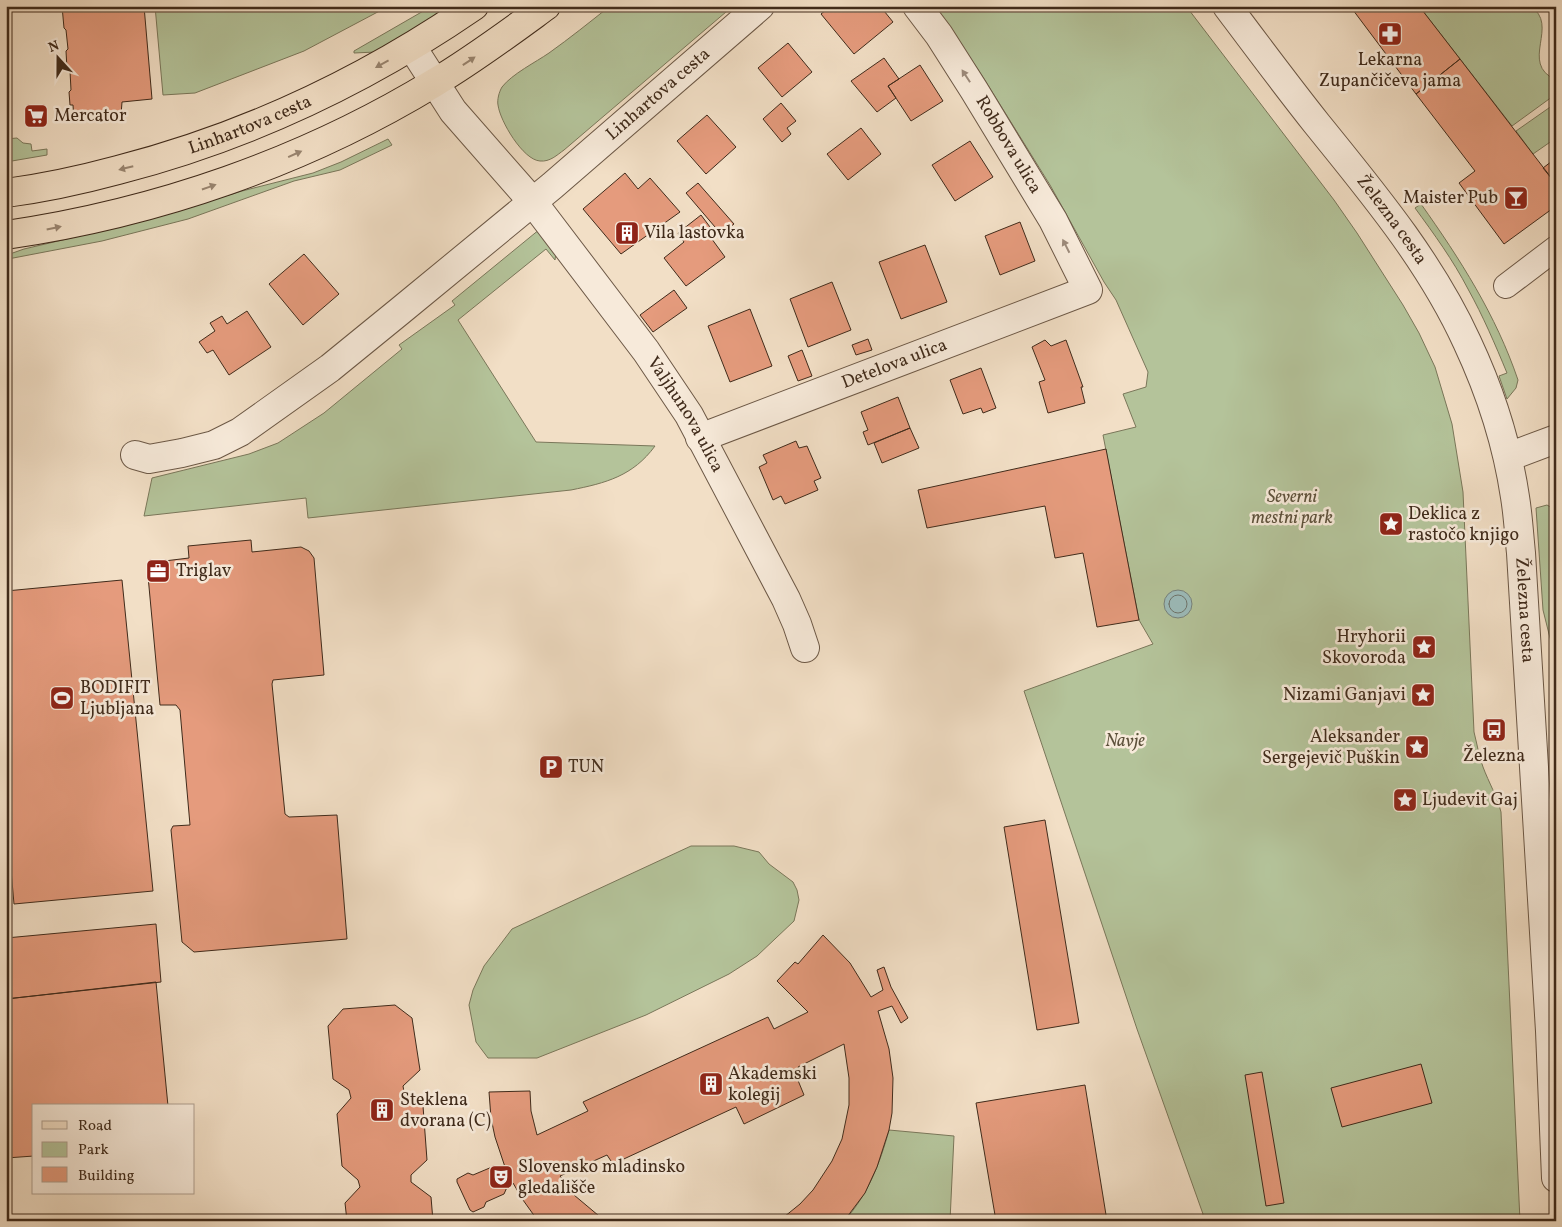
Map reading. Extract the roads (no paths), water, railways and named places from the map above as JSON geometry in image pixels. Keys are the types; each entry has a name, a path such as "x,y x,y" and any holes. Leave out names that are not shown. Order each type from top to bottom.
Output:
{"main road":[{"name":"Linhartova cesta","path":"6,192 99,175 210,143 316,99 412,47 474,6"},
{"path":"6,235 53,228 168,201 286,158 340,134 434,83 546,6"}],"street":[{"name":"Linhartova cesta","path":"135,455 149,459 182,453 214,445 240,432 337,362 532,201 760,6"},
{"name":"Robbova ulica","path":"917,6 939,35 974,90 1053,220 1088,290"},
{"name":"Železna cesta","path":"1227,6 1306,110 1382,205 1422,260 1451,309 1467,342 1490,398 1508,456 1516,498 1521,553 1553,1030 1556,1178"},
{"path":"412,47 453,111 532,201"},
{"name":"Valjhunova ulica","path":"532,201 646,351 689,414 786,599 805,648"},
{"path":"1506,286 1556,248"},
{"name":"Detelova ulica","path":"700,438 1088,290"},
{"path":"1508,456 1556,439"}],"water":[{"path":"1178,590 1188,594 1192,604 1188,614 1178,618 1168,614 1164,604 1168,594"}],"place":[{"name":"Lekarna Zupančičeva jama","path":"1390,34"},
{"name":"Mercator","path":"36,116"},
{"name":"Maister Pub","path":"1516,198"},
{"name":"Vila lastovka","path":"627,233"},
{"name":"Deklica z rastočo knjigo","path":"1391,524"},
{"name":"Triglav","path":"158,571"},
{"name":"Hryhorii Skovoroda","path":"1424,647"},
{"name":"Nizami Ganjavi","path":"1423,695"},
{"name":"BODIFIT Ljubljana","path":"62,698"},
{"name":"Železna","path":"1494,730"},
{"name":"Aleksander Sergejevič Puškin","path":"1417,747"},
{"name":"TUN","path":"551,767"},
{"name":"Ljudevit Gaj","path":"1405,800"},
{"name":"Akademski kolegij","path":"711,1084"},
{"name":"Steklena dvorana (C)","path":"382,1110"},
{"name":"Slovensko mladinsko gledališče","path":"501,1177"}],"park label":[{"name":"Severni mestni park","path":"1292,507"},
{"name":"Navje","path":"1125,741"}]}
